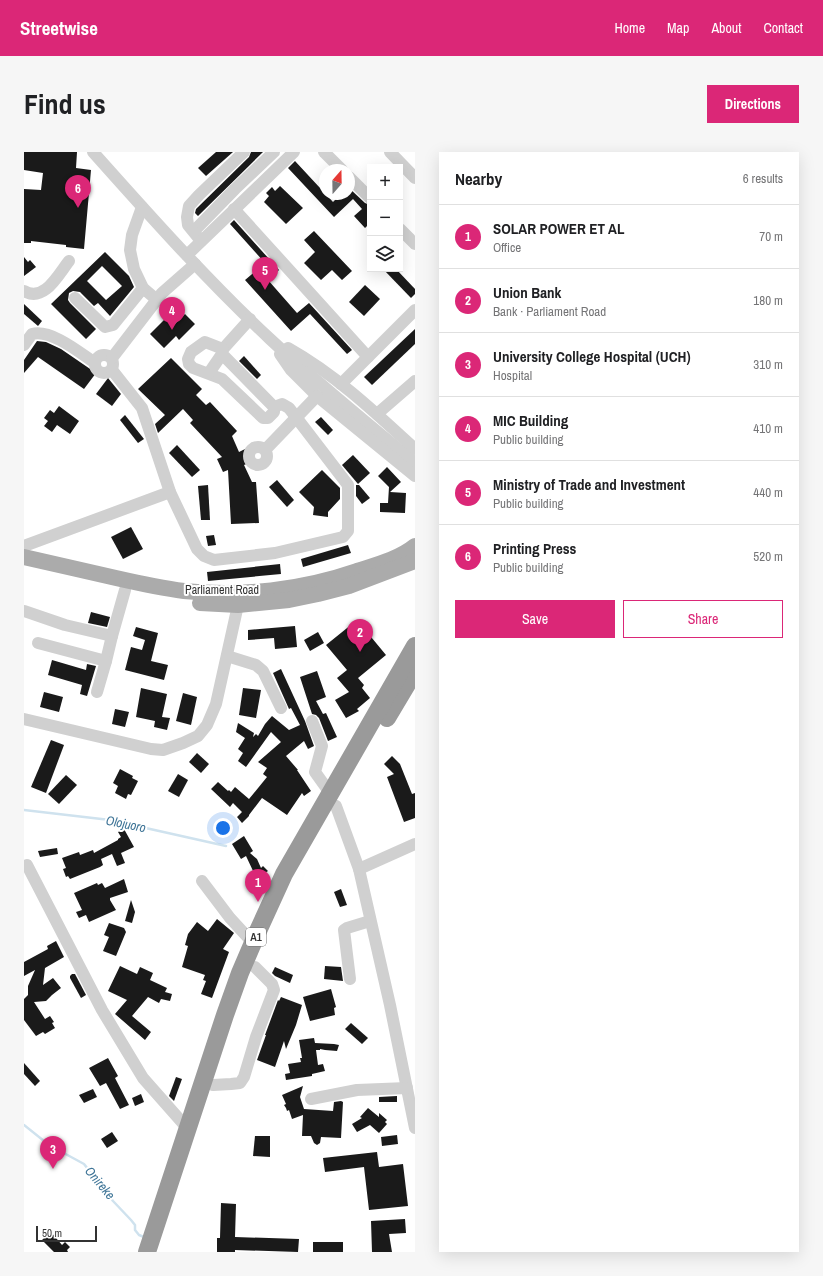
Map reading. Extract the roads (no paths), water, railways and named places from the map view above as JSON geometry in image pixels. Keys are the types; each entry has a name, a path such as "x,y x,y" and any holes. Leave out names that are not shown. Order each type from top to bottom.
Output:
{"highway":[{"name":"A1","path":"160,1252 213,1085 255,967 330,800 415,646"},
{"name":"A1","path":"147,1252 225,1015 240,974 284,874 330,800 415,671"}],"main road":[{"name":"Parliament Road","path":"24,558 152,586 178,590 220,593 286,588 317,583 345,575 392,558 415,546"},
{"name":"Parliament Road","path":"24,567 162,598 192,602 238,605 289,600 318,594 349,586 415,561"}],"street":[{"path":"93,152 142,208 269,338 415,463"},
{"path":"197,236 188,225 187,217 189,206 244,152"},
{"path":"24,345 32,334 38,332 45,334 61,340 95,363 95,367 101,373 109,373 112,364 162,293 191,259 197,236 235,189 274,152"},
{"path":"197,236 234,209 294,152"},
{"path":"324,152 336,164"},
{"path":"390,152 415,178"},
{"path":"355,183 367,195"},
{"path":"142,208 132,235 130,250 134,269 143,288 157,300"},
{"path":"234,209 368,357"},
{"path":"403,232 415,244"},
{"path":"24,291 36,295 44,292 69,261"},
{"path":"75,298 105,327 113,325 143,288"},
{"path":"341,384 415,310"},
{"path":"210,374 222,351 250,319"},
{"path":"269,338 310,361 341,384 377,414 415,449"},
{"path":"269,338 291,370 316,396 415,476"},
{"path":"205,342 222,351 274,407 274,412 268,418 263,418 222,379 193,368 189,364 188,360 191,352 205,342"},
{"path":"112,364 142,408 170,492 197,549 204,556 214,560 275,552 343,537 348,531 348,485 289,408 282,404 274,407"},
{"path":"377,414 415,382"},
{"path":"265,450 316,396"},
{"path":"24,546 170,492"},
{"path":"97,692 125,590"},
{"path":"24,719 151,749 163,750 198,736 207,724 216,704 238,605"},
{"path":"24,611 65,625 112,636"},
{"path":"38,643 106,661"},
{"path":"227,656 256,665 263,671 281,708"},
{"path":"312,721 322,746 315,772 330,800 359,870 390,1005 415,1128"},
{"path":"359,870 415,844"},
{"path":"27,865 106,1017 143,1078 188,1129"},
{"path":"202,881 230,918 253,943"},
{"path":"350,979 344,930 370,921"},
{"path":"213,1085 240,1083 244,1077 256,1037 274,990 272,984 255,967"},
{"path":"311,1099 357,1090 407,1088"}],"waterway":[{"name":"Olojuoro","path":"24,810 110,820 226,846"},
{"name":"Onireke","path":"24,1125 49,1145 84,1164 113,1201 135,1225 135,1230 139,1235 144,1237"}],"place":[{"name":"Printing Press","path":"78,208"},
{"name":"Ministry of Trade and Investment","path":"265,290"},
{"name":"MIC Building","path":"172,330"},
{"name":"Union Bank","path":"360,652"},
{"name":"SOLAR POWER ET AL","path":"258,902"},
{"name":"University College Hospital (UCH)","path":"53,1169"}]}
